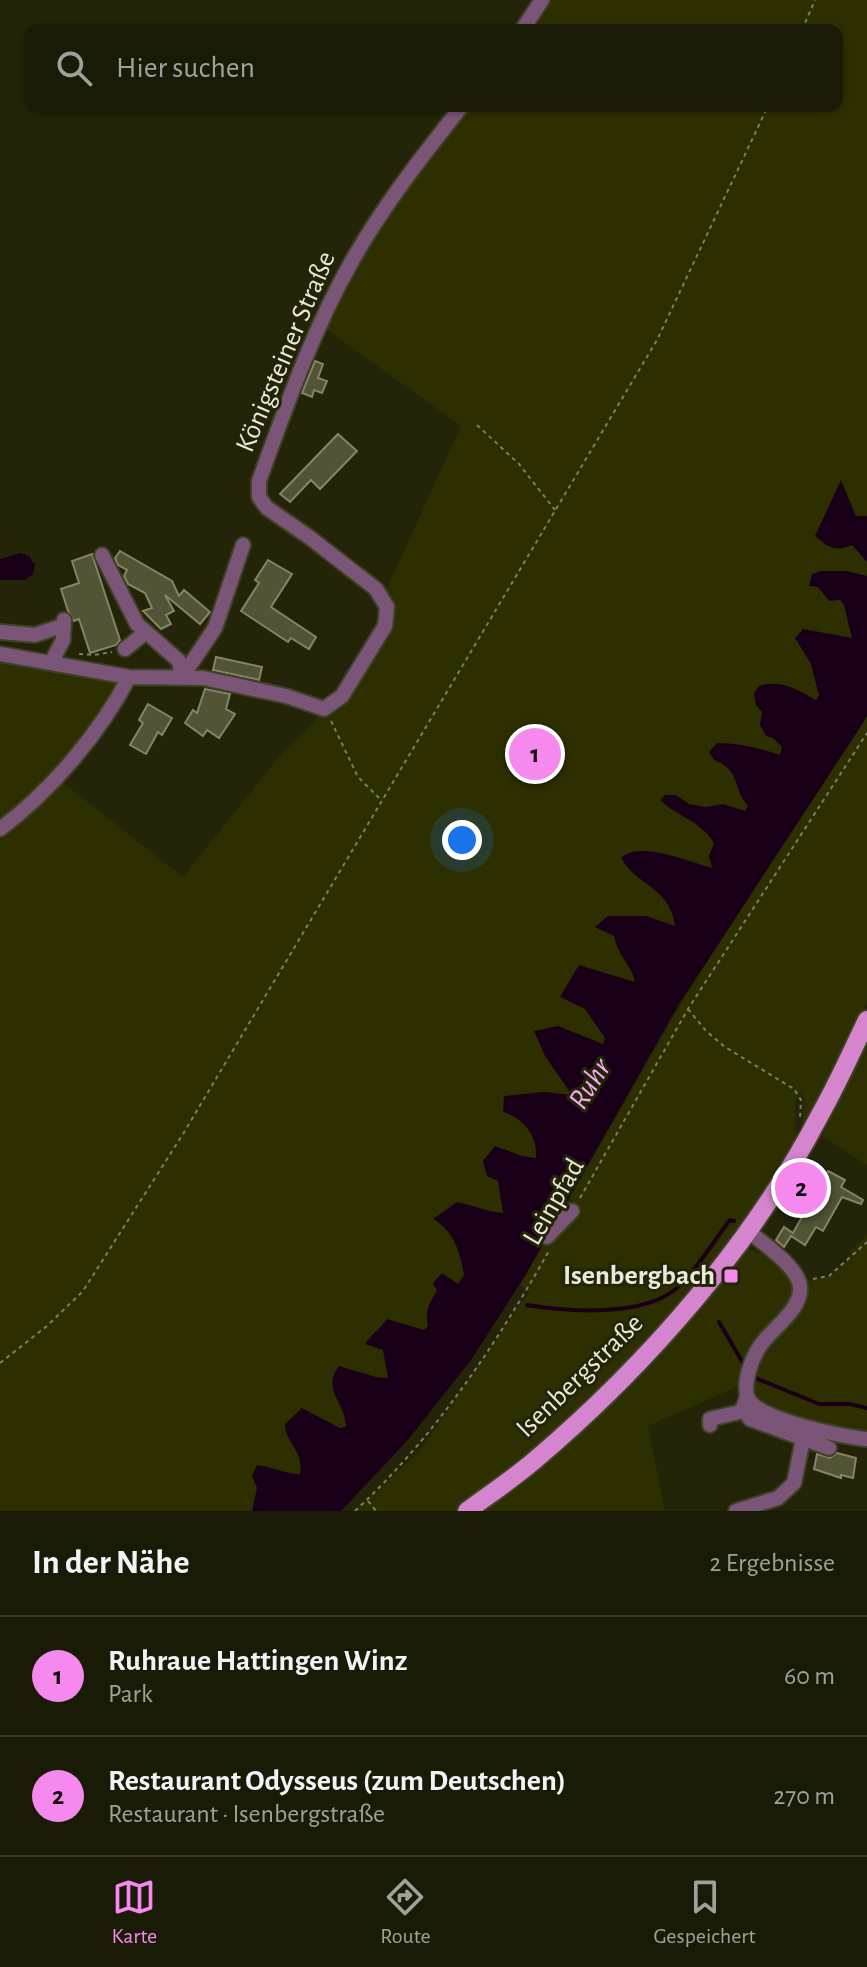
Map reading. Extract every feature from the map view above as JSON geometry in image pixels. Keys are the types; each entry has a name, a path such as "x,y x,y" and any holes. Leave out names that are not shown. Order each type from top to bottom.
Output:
{"main road":[{"name":"Isenbergstraße","path":"467,1511 534,1461 612,1389 687,1309 747,1230 807,1138 867,1020"}],"street":[{"path":"526,24 542,0"},
{"name":"Königsteiner Straße","path":"0,654 129,677 203,678 286,696 324,709 342,696 383,632 387,607 376,589 309,537 272,513 262,503 258,487 307,354 353,259 392,199 457,112"},
{"path":"182,677 186,660 215,628 243,545"},
{"path":"102,555 137,624 186,660"},
{"path":"0,632 35,635 64,623 60,647 51,663"},
{"path":"125,649 146,632"},
{"path":"0,829 48,787 119,696 129,677"},
{"path":"549,1242 572,1211"},
{"path":"747,1230 792,1270 799,1282 796,1304 755,1356 746,1404 750,1419 829,1448"},
{"path":"710,1425 710,1419 746,1404 802,1426 867,1439"},
{"path":"736,1511 778,1498 794,1483 803,1439"}],"path":[{"path":"805,24 815,0"},
{"path":"0,1363 47,1326 83,1291 183,1134 657,340 765,112"},
{"path":"477,425 519,464 555,511"},
{"path":"60,647 74,653 94,655 125,649"},
{"path":"327,714 358,777 381,800"},
{"name":"Leinpfad","path":"572,1211 688,1009 867,733"},
{"path":"688,1009 706,1031 725,1047 794,1089 801,1100 798,1132 807,1138"},
{"name":"Leinpfad","path":"355,1511 447,1408 490,1347 549,1242"},
{"path":"799,1282 829,1276 867,1242"},
{"path":"367,1500 376,1511"}],"shaded area":[{"path":"540,0 867,0 867,601 853,638 849,638 804,723 713,869 526,1189 438,1321 371,1405 262,1511 0,1511 0,832 61,781 183,877 286,748 323,712 383,632 384,600 393,575 461,426 323,327 358,256 462,112 843,112 843,24 526,24"},
{"path":"0,661 120,681 99,718 44,787 0,824"},
{"path":"867,714 867,1002 804,1130 804,1098 800,1093 795,1100 796,1145 716,1262 610,1388 530,1456 458,1511 356,1511 419,1452 529,1292 520,1285 682,1002"},
{"path":"867,1042 867,1165 822,1136"},
{"path":"867,1235 867,1432 806,1421 777,1410 751,1395 751,1375 803,1282 830,1277 851,1257 851,1251"},
{"path":"745,1249 781,1264 792,1279 796,1299 741,1385 648,1426 665,1511 477,1511"}],"water":[{"path":"841,480 856,516 867,516 867,562 852,545 832,548 815,536"},
{"path":"21,553 29,556 35,565 33,574 25,580 0,580 0,559"},
{"name":"Ruhr","path":"846,571 867,576 867,716 861,726 679,1004 525,1276 471,1360 407,1441 341,1511 252,1511 257,1488 252,1476 257,1465 300,1474 299,1459 285,1424 302,1408 340,1428 346,1427 332,1382 339,1366 388,1378 383,1350 365,1344 367,1341 387,1319 424,1330 428,1326 428,1307 437,1291 433,1283 442,1273 458,1284 464,1275 455,1243 433,1219 457,1202 503,1213 498,1181 487,1176 483,1161 495,1146 536,1158 528,1129 503,1112 504,1096 544,1092 572,1095 545,1056 534,1031 558,1026 603,1044 605,1038 585,1009 560,997 579,965 635,982 614,936 595,927 608,916 646,916 675,926 667,903 621,858 629,853 652,852 712,868 709,856 714,843 709,836 660,800 665,795 676,795 689,804 706,807 723,804 745,811 748,806 732,774 709,752 717,743 725,743 780,755 782,747 766,736 760,725 762,712 756,705 754,694 759,686 781,684 816,700 819,696 811,664 795,638 803,629 852,638 840,600 829,601 818,587 809,586 812,574"}],"building":[{"path":"315,361 323,364 318,378 327,381 322,393 314,390 312,397 302,393"},
{"path":"338,434 357,451 320,489 311,480 290,502 280,494"},
{"path":"120,551 172,581 179,596 184,590 210,612 200,624 165,595 174,611 166,615 171,624 161,629 143,611 152,608 145,593 128,584 124,576 127,570 118,565 115,558"},
{"path":"92,554 120,640 116,645 90,653 79,619 74,621 68,611 61,589 79,583 72,561"},
{"path":"268,560 292,574 271,607 316,637 309,649 291,638 288,642 241,611 259,583 255,580"},
{"path":"216,657 262,667 259,680 213,670"},
{"path":"205,689 230,694 226,709 235,714 219,738 207,730 203,736 185,723 193,710 197,713"},
{"path":"148,704 172,718 162,735 158,732 146,754 130,745 143,723 139,720"},
{"path":"828,1171 845,1180 841,1187 863,1200 861,1204 842,1197 823,1231 816,1227 805,1245 791,1236 784,1247 776,1240 784,1227 793,1233 807,1208 794,1200 808,1175 822,1183"},
{"path":"837,1453 856,1458 853,1478 841,1475 841,1478 814,1469 817,1454 830,1458"}],"waterway":[{"name":"Isenbergbach","path":"527,1305 605,1310 645,1304 663,1297 684,1282 730,1220 734,1221"},
{"path":"719,1322 743,1363"},
{"path":"753,1377 819,1404 850,1404 867,1408"}],"place":[{"name":"Ruhraue Hattingen Winz","path":"535,754"},
{"name":"Restaurant Odysseus (zum Deutschen)","path":"801,1188"},
{"name":"Isenbergbach","path":"731,1276"}]}
